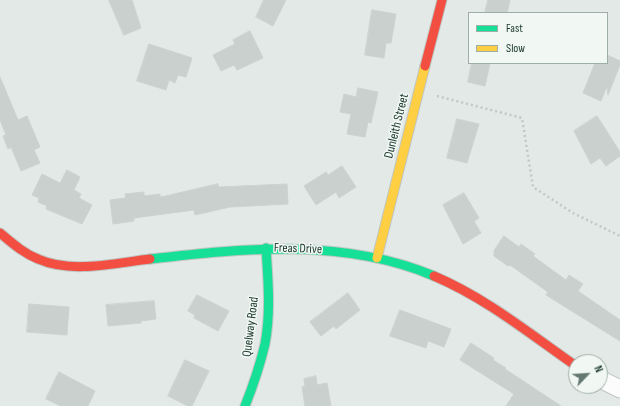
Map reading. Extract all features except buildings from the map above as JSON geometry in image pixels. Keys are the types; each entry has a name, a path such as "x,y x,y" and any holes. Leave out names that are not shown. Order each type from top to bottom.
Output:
{"street":[{"name":"Dunleith Street","path":"377,258 442,0"},
{"name":"Freas Drive","path":"0,233 19,249 39,261 60,266 85,266 266,248 304,248 343,251 377,258 413,268 455,285 495,309 568,360"},
{"name":"Quelway Road","path":"245,406 262,357 267,329 269,298 266,248"},
{"path":"608,383 620,389"}],"path":[{"path":"419,91 522,118 533,187 572,213 620,236"}],"traffic: fast":[{"path":"245,406 259,368 267,332 268,296 266,248"},
{"path":"150,259 258,250 294,249 330,251 365,256 400,264 434,276"}],"traffic: slow":[{"path":"377,258 425,66"}],"traffic: jam":[{"path":"425,66 442,0"},
{"path":"0,233 27,254 38,259 65,266 79,267 108,265 150,259"},
{"path":"434,276 490,306 568,360"}]}
